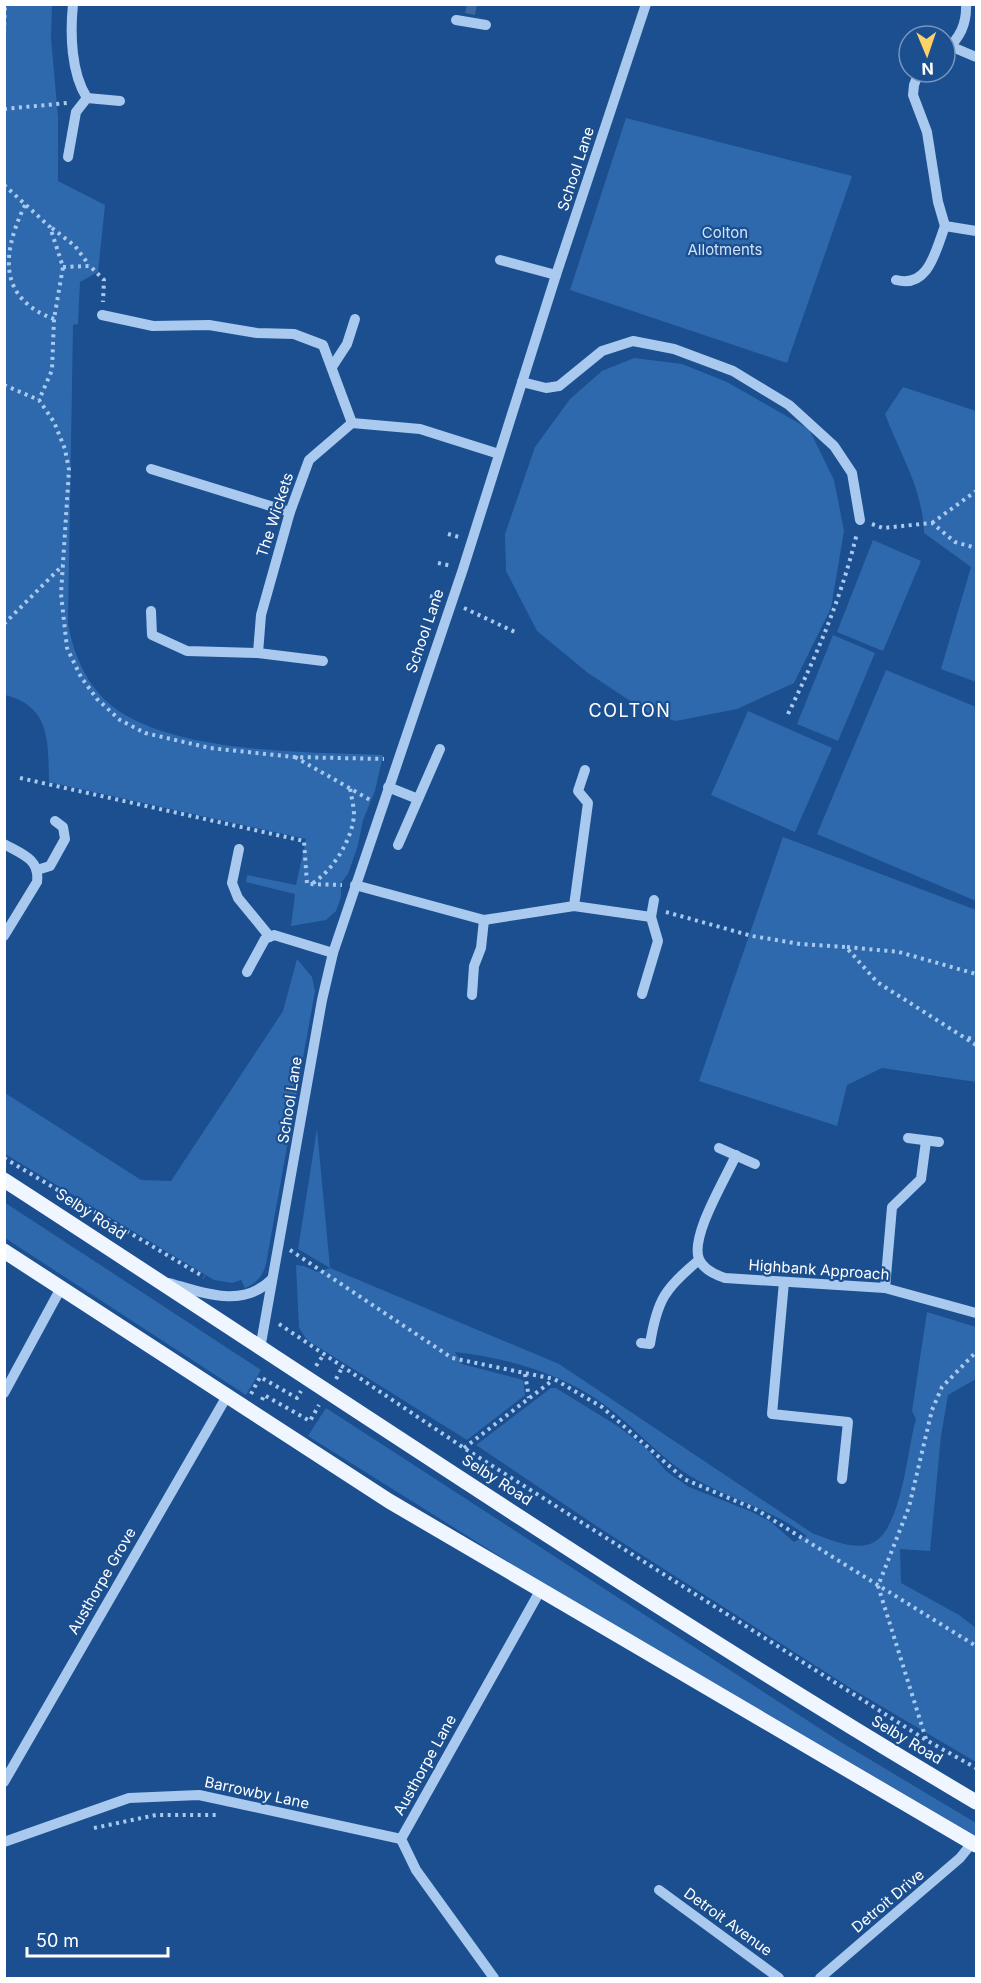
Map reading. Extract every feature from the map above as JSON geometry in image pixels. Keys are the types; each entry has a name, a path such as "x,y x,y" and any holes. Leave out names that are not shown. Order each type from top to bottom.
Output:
{"main road":[{"name":"Selby Road","path":"4,1180 260,1349 819,1709 976,1802"},
{"path":"4,1251 389,1501 974,1844"}],"street":[{"path":"73,4 71,30 80,86 87,98"},
{"name":"School Lane","path":"260,1349 322,1000 333,953 451,602 646,4"},
{"path":"957,37 964,27 966,4"},
{"path":"456,20 469,18 486,25"},
{"path":"957,52 976,57"},
{"path":"896,280 911,282 924,275 945,226 938,202 927,132 914,95 914,84"},
{"path":"87,98 120,101"},
{"path":"69,157 76,112 87,98"},
{"path":"945,226 976,231"},
{"path":"501,260 556,275"},
{"path":"102,315 153,326 209,325 257,333 294,334 323,345 352,423 420,429 499,454"},
{"path":"332,368 347,344 355,319"},
{"path":"522,382 546,388 559,386 602,351 633,341 674,349 733,371 789,405 834,446 852,473 860,520"},
{"name":"The Wickets","path":"258,653 261,615 290,512 309,460 352,423"},
{"path":"151,468 290,512"},
{"path":"151,611 152,635 188,651 258,653 323,661"},
{"path":"398,845 440,749"},
{"path":"574,906 588,818 588,803 578,791 585,770"},
{"path":"388,787 418,799"},
{"path":"38,870 50,866 65,839 63,827 55,821"},
{"path":"4,844 31,860 38,870 37,882 4,936"},
{"path":"239,849 232,883 238,898 270,937"},
{"path":"355,885 484,920 574,906 651,917"},
{"path":"642,994 658,941 651,917 654,900"},
{"path":"472,995 474,966 481,948 484,920"},
{"path":"247,972 265,939 274,935 333,953"},
{"path":"908,1138 939,1142"},
{"path":"885,1288 892,1207 921,1179 926,1141"},
{"path":"719,1148 755,1164"},
{"path":"641,1343 650,1344 662,1298 678,1278 699,1260 700,1232 736,1155"},
{"name":"Highbank Approach","path":"699,1260 714,1274 725,1278 885,1288 976,1313"},
{"path":"160,1281 222,1297 238,1297 261,1290 273,1278"},
{"path":"784,1282 772,1414 848,1422 842,1479"},
{"path":"4,1393 61,1288"},
{"name":"Austhorpe Grove","path":"4,1782 227,1396"},
{"name":"Austhorpe Lane","path":"495,1978 416,1870 401,1839 540,1591"},
{"name":"Barrowby Lane","path":"4,1842 129,1798 199,1795 401,1839"},
{"name":"Detroit Drive","path":"820,1978 974,1844"},
{"name":"Detroit Avenue","path":"659,1890 779,1978"}],"path":[{"path":"4,33 5,4"},
{"path":"4,109 67,103 76,112"},
{"path":"4,185 75,246 104,280 102,315"},
{"path":"25,205 8,248 5,282 15,300 30,312 54,319"},
{"path":"39,400 52,370 54,319 63,267 51,227"},
{"path":"63,267 90,266"},
{"path":"788,714 814,661 844,586 860,520 883,528 932,523 976,491"},
{"path":"932,523 955,542 976,548"},
{"path":"4,624 63,565"},
{"path":"451,602 515,632"},
{"path":"294,757 350,787 381,808"},
{"path":"20,778 304,841 307,884 355,885"},
{"path":"312,884 323,877 346,842 354,816 350,787"},
{"path":"651,917 668,912 752,936 800,944 899,952 976,974"},
{"path":"846,947 877,982 976,1045"},
{"path":"967,1038 976,1039"},
{"path":"4,1158 208,1279"},
{"path":"280,1244 452,1358 554,1379 602,1407 684,1479 757,1510 976,1646"},
{"path":"267,1315 464,1448 926,1740 976,1768"},
{"path":"926,1740 878,1586 909,1507 932,1410 942,1387 976,1352"},
{"path":"250,1410 260,1377 297,1398 324,1354"},
{"path":"250,1410 264,1395 310,1421 343,1366"},
{"path":"525,1373 529,1398"},
{"path":"464,1448 554,1379"},
{"path":"85,1830 121,1820 156,1815 224,1815"}],"green space":[{"path":"4,5 52,5 51,38 58,117 58,181 105,205 98,272 80,282 78,324 73,325 68,623 76,655 85,674 105,700 130,718 162,731 237,747 277,751 383,755 375,791 363,820 358,845 348,874 341,883 341,897 336,911 326,920 291,926 295,894 246,882 247,875 296,885 306,839 49,782 47,740 39,717 20,700 5,695"},
{"name":"Colton Allotments","path":"626,118 852,176 787,363 570,290"},
{"path":"634,358 682,364 727,382 809,429 834,480 844,531 831,608 794,683 737,709 676,721 650,714 588,673 537,631 506,571 505,534 535,447 570,399 602,371"},
{"path":"903,387 976,411 976,682 941,669 971,567 924,533 920,501 885,414"},
{"path":"873,540 921,561 883,651 837,632"},
{"path":"833,635 875,653 838,741 797,724"},
{"path":"886,670 976,707 976,901 817,834"},
{"path":"748,711 832,748 795,832 711,795"},
{"path":"783,837 976,910 976,1082 882,1068 847,1085 837,1126 699,1081"},
{"path":"297,959 312,977 315,991 266,1264 261,1276 253,1284 245,1288 241,1280 232,1283 214,1280 5,1154 5,1093 141,1180 171,1181 283,1011"},
{"path":"317,1129 330,1268 298,1249"},
{"path":"4,1202 261,1370 246,1395 5,1238"},
{"path":"296,1265 317,1272 330,1268 559,1364 812,1533 856,1546 870,1544 881,1537 896,1508 902,1489 916,1419 912,1411 927,1312 976,1327 976,1379 948,1395 941,1436 930,1551 900,1549 901,1583 959,1615 976,1628 976,1762 852,1689 598,1527 476,1445 551,1388 556,1388 619,1427 646,1448 667,1472 689,1487 750,1511 771,1522 794,1542 807,1536 777,1517 712,1488 681,1470 605,1405 571,1384 514,1363 455,1352 462,1364 523,1380 525,1395 467,1440 307,1340 299,1328"},
{"path":"326,1408 839,1741 976,1823 976,1836 544,1584 308,1436"}],"tunnel":[{"path":"470,14 472,4"}],"district":[{"name":"COLTON","path":"630,711"}]}
